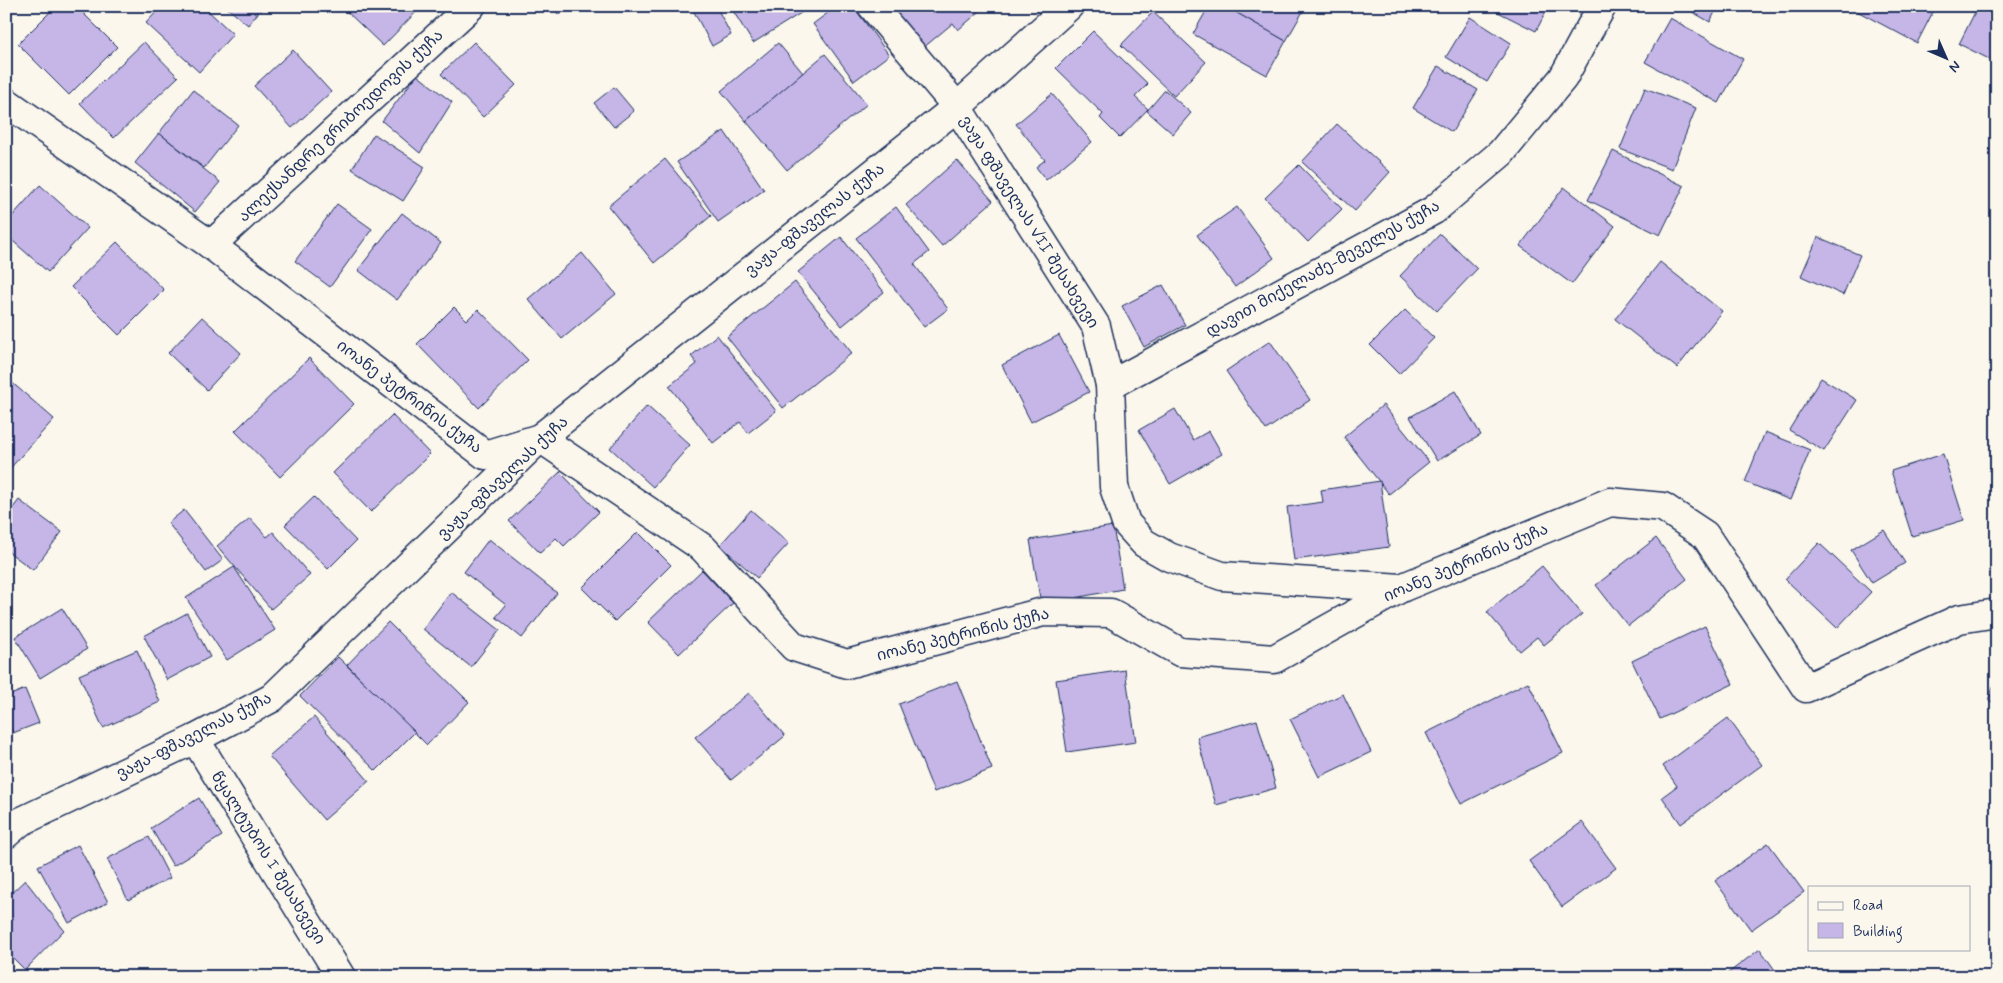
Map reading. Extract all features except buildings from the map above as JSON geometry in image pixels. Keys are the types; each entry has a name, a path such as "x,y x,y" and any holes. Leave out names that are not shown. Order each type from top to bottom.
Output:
{"street":[{"name":"ალექსანდრე გრიბოედოვის ქუჩა","path":"211,245 471,6"},
{"name":"ვაჟა ფშაველას VII შესახვევი","path":"872,6 957,107 1096,326 1110,385 1114,487 1126,523 1144,543 1169,558 1222,576 1401,588"},
{"name":"ვაჟა-ფშაველას ქუჩა","path":"6,834 20,822 195,739 272,698 540,438 957,107 1069,6"},
{"name":"დავით მიქელაძე-მეველეს ქუჩა","path":"1110,385 1434,210 1501,152 1563,78 1602,6"},
{"name":"იოანე პეტრიწის ქუჩა","path":"6,102 211,245 485,455 540,438 703,548 794,647 847,664 1043,612 1111,613 1180,652 1274,659 1401,588 1610,502 1663,507 1705,535 1806,688 1959,619 1997,613"},
{"path":"477,500 485,455"},
{"name":"წყალტუბოს I შესახვევი","path":"195,739 341,977"}]}
